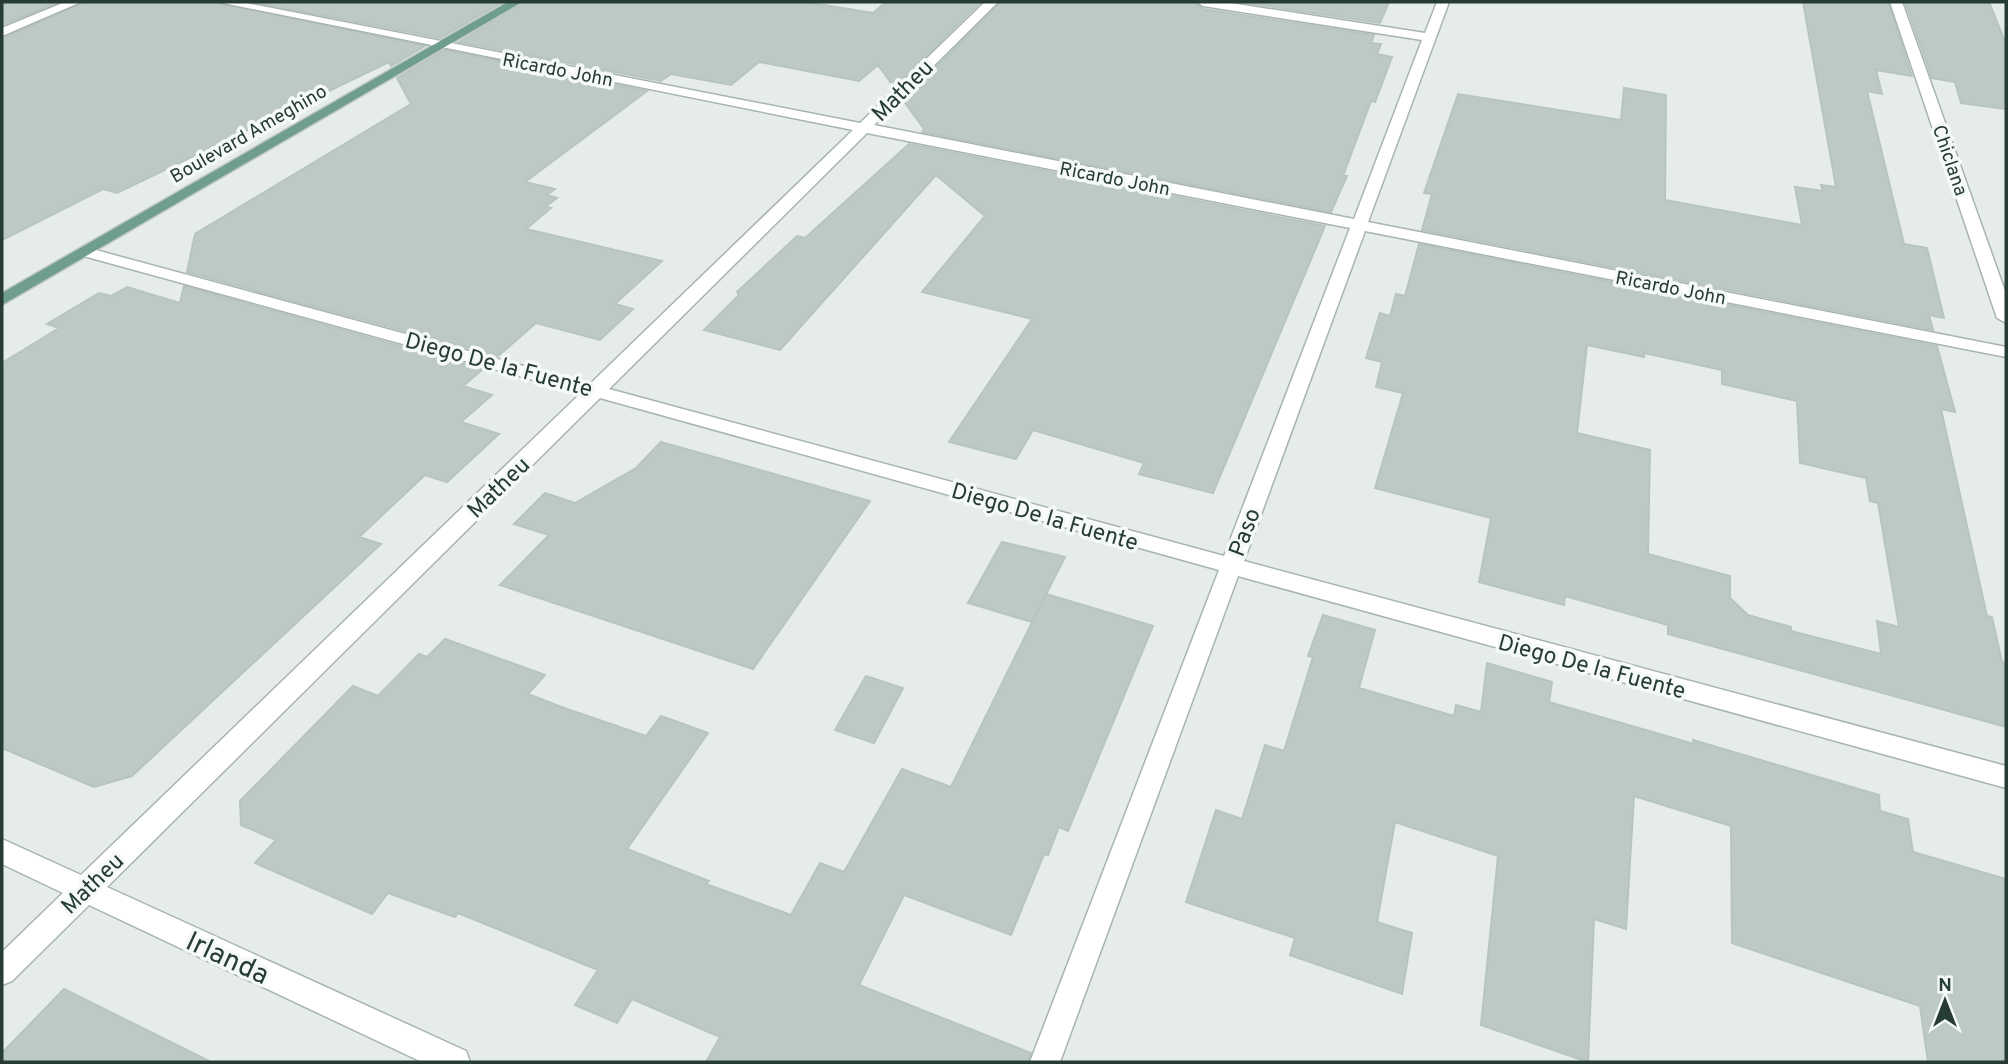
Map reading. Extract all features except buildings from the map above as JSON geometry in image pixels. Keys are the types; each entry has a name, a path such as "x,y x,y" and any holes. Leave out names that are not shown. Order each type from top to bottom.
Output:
{"main road":[{"name":"Boulevard Ameghino","path":"2,300 516,2"}],"street":[{"path":"2,32 75,2"},
{"name":"Ricardo John","path":"224,2 2006,352"},
{"name":"Matheu","path":"2,971 992,2"},
{"path":"1203,2 1431,38"},
{"name":"Paso","path":"1045,1062 1443,2"},
{"name":"Chiclana","path":"1896,2 2006,318"},
{"name":"Diego De la Fuente","path":"86,252 597,390 1230,568 2006,778"},
{"name":"Irlanda","path":"2,851 455,1062"}]}
